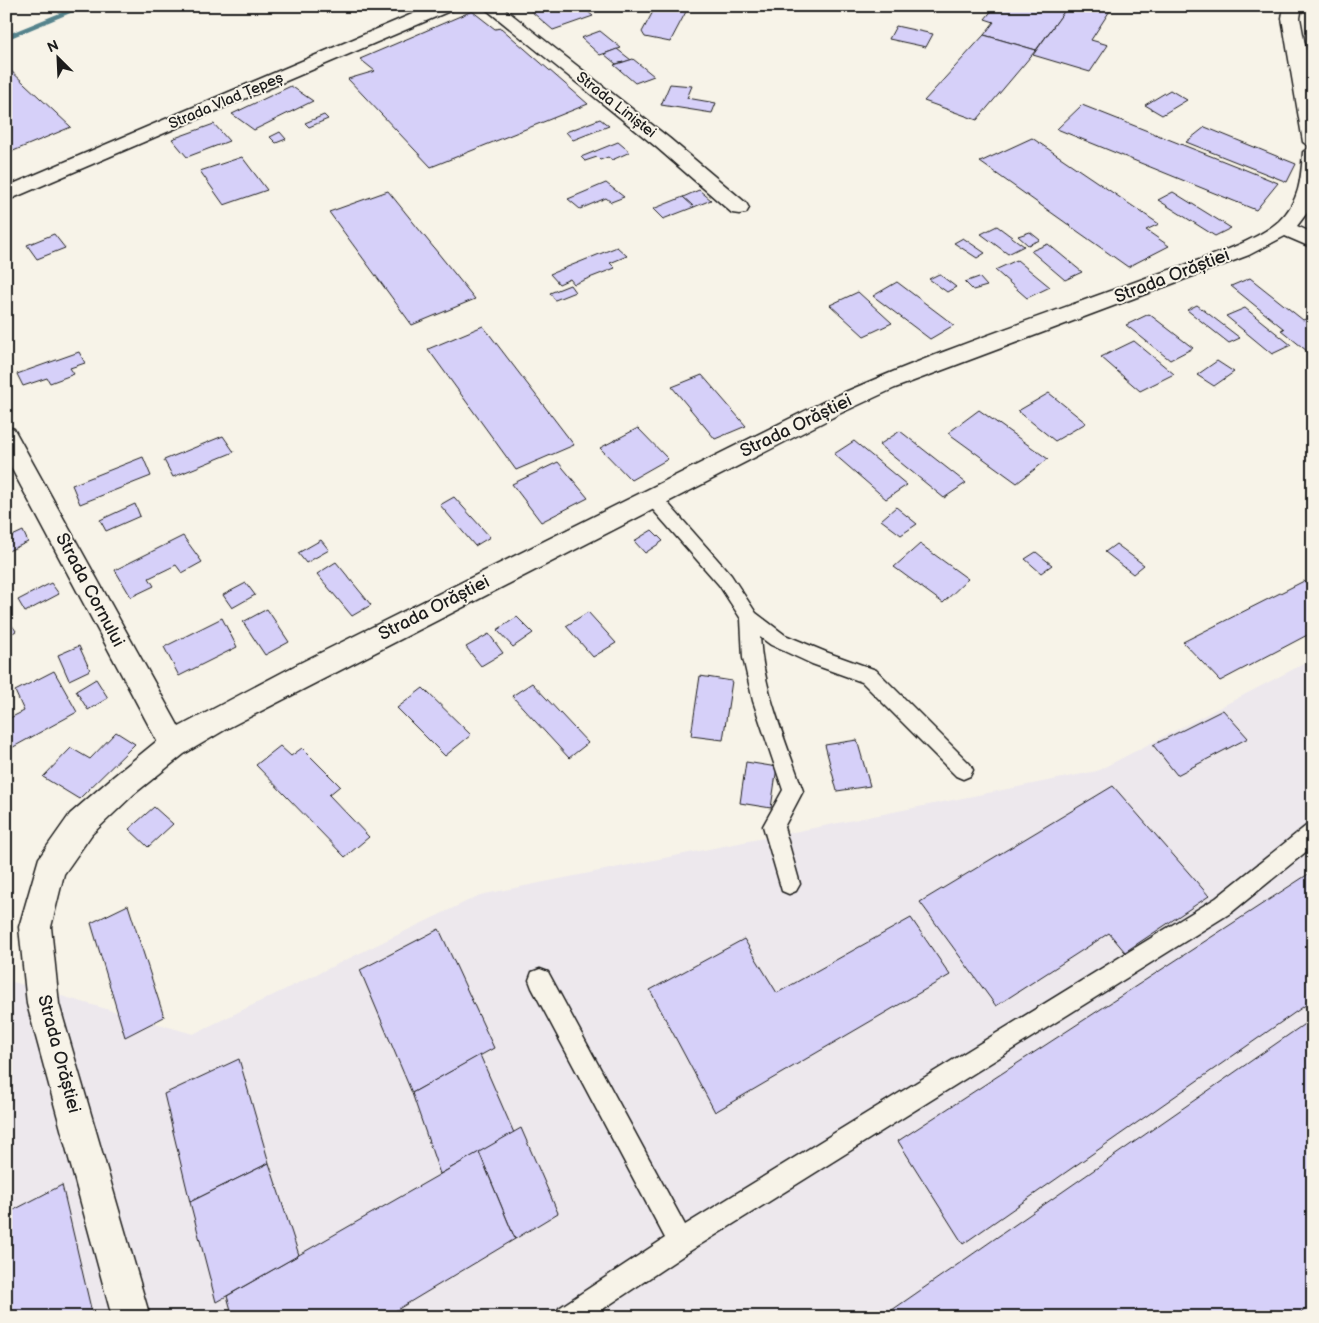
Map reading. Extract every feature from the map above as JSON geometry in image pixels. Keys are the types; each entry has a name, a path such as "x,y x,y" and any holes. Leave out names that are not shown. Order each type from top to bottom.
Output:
{"street":[{"name":"Strada Vlad Țepeș","path":"6,195 446,6"},
{"name":"Strada Liniștei","path":"490,6 662,142 738,208"},
{"path":"1293,6 1291,18 1313,142"},
{"name":"Strada Orăștiei","path":"132,1317 43,1004 35,927 50,868 81,824 124,785 174,746 218,719 832,407 887,382 1264,241 1284,228 1299,214 1310,186 1313,152"},
{"path":"1284,228 1313,241"},
{"name":"Strada Cornului","path":"6,435 174,746"}],"lane":[{"path":"652,498 726,580 750,618 778,640 818,658 869,676 963,770"},
{"path":"750,618 752,658 763,701 793,791 773,826 789,884"},
{"path":"568,1317 681,1242 1224,905 1313,833"},
{"path":"540,980 681,1242"}],"shaded area":[{"path":"1313,659 1313,1317 6,1317 6,980 193,1034 480,895 1097,771"}],"building":[{"path":"525,6 581,6 593,16 553,30"},
{"path":"656,6 689,6 670,42 645,37 642,32"},
{"path":"1004,6 1047,6 1064,12 1036,50 984,35 994,22 985,19 993,9 1000,11"},
{"path":"1068,6 1113,6 1091,40 1108,45 1090,72 1033,55"},
{"path":"472,11 495,29 501,28 588,104 431,167 348,79 375,71 360,59"},
{"path":"896,26 933,34 926,47 889,39"},
{"path":"600,31 621,48 600,55 581,38"},
{"path":"984,35 1036,50 977,120 924,101"},
{"path":"617,49 631,60 616,64 604,54"},
{"path":"633,59 654,76 635,83 614,65"},
{"path":"9,69 71,127 6,154 6,70"},
{"path":"670,84 692,86 687,98 716,103 712,113 661,105"},
{"path":"291,86 313,101 254,130 232,114"},
{"path":"1170,90 1187,100 1162,115 1145,105"},
{"path":"1082,105 1278,183 1256,210 1057,129"},
{"path":"324,115 328,119 309,127 305,123"},
{"path":"600,119 609,126 573,140 566,132"},
{"path":"214,124 229,141 187,157 172,139"},
{"path":"1205,127 1296,164 1287,182 1186,142"},
{"path":"280,132 286,139 276,143 270,137"},
{"path":"1032,138 1159,224 1146,230 1169,246 1128,267 980,162"},
{"path":"618,142 630,152 612,160 608,157 600,160 597,157 585,161 581,157"},
{"path":"242,157 267,190 224,205 200,171"},
{"path":"606,183 624,197 611,202 606,198 580,209 568,199"},
{"path":"699,190 711,200 694,207 683,197"},
{"path":"388,191 475,299 412,325 329,212"},
{"path":"1173,192 1231,228 1215,236 1158,200"},
{"path":"683,197 694,207 663,219 653,209"},
{"path":"997,226 1024,246 1008,254 981,234"},
{"path":"1030,232 1040,240 1028,245 1018,236"},
{"path":"54,234 65,248 37,259 27,245"},
{"path":"963,238 985,253 977,258 954,243"},
{"path":"1048,244 1082,272 1065,280 1031,251"},
{"path":"617,247 627,256 610,263 615,268 574,284 570,279 559,284 550,274"},
{"path":"1017,260 1050,287 1027,298 995,270"},
{"path":"939,274 956,287 947,292 929,279"},
{"path":"979,277 987,286 973,290 965,282"},
{"path":"1250,278 1303,320 1308,318 1313,321 1313,348 1307,351 1281,330 1284,329 1231,286"},
{"path":"897,282 954,325 930,339 873,296"},
{"path":"570,285 575,292 555,300 550,293"},
{"path":"858,292 892,323 864,336 830,305"},
{"path":"1197,305 1240,338 1229,343 1187,310"},
{"path":"1245,308 1291,345 1272,354 1226,316"},
{"path":"1149,314 1193,348 1170,360 1126,325"},
{"path":"483,326 574,445 516,470 428,349"},
{"path":"1134,341 1174,374 1140,391 1101,357"},
{"path":"79,352 85,363 70,368 74,374 50,383 47,378 23,386 17,374"},
{"path":"1217,361 1234,372 1214,386 1197,375"},
{"path":"702,375 746,426 715,439 672,387"},
{"path":"1049,393 1086,423 1055,441 1018,411"},
{"path":"979,410 1048,459 1017,483 948,433"},
{"path":"638,428 668,459 631,480 600,448"},
{"path":"900,431 966,483 944,498 879,445"},
{"path":"223,436 234,452 173,477 164,460"},
{"path":"854,441 907,485 886,499 834,454"},
{"path":"143,457 151,476 80,504 72,485"},
{"path":"558,462 588,498 541,522 512,484"},
{"path":"454,497 490,537 475,546 440,505"},
{"path":"135,504 140,516 106,531 100,520"},
{"path":"896,507 917,524 901,535 881,520"},
{"path":"652,530 663,541 645,553 634,541"},
{"path":"23,531 28,542 6,552 6,539"},
{"path":"183,536 202,562 182,573 176,565 149,578 154,586 131,597 115,570"},
{"path":"321,540 329,550 306,563 298,553"},
{"path":"920,544 968,579 943,603 894,567"},
{"path":"1116,544 1144,565 1133,574 1105,552"},
{"path":"1036,552 1052,565 1041,573 1025,559"},
{"path":"336,562 371,605 352,616 317,574"},
{"path":"1304,581 1313,589 1313,632 1220,681 1183,642"},
{"path":"51,583 59,594 25,612 18,600"},
{"path":"246,583 255,595 232,608 223,595"},
{"path":"267,609 289,642 265,655 243,622"},
{"path":"588,612 616,643 593,657 566,626"},
{"path":"6,617 16,631 6,637"},
{"path":"517,617 533,633 513,647 497,630"},
{"path":"222,618 237,647 179,676 164,647"},
{"path":"489,634 503,653 481,666 466,647"},
{"path":"79,646 90,670 69,680 58,655"},
{"path":"54,671 77,712 6,751 6,720 24,711 15,691"},
{"path":"700,676 732,681 723,740 691,736"},
{"path":"96,679 108,698 88,710 76,691"},
{"path":"532,683 588,743 569,758 512,696"},
{"path":"423,688 471,735 445,756 397,708"},
{"path":"1223,710 1248,738 1177,775 1153,745"},
{"path":"116,732 135,744 79,799 43,777 71,748 90,759"},
{"path":"857,740 870,786 837,791 825,745"},
{"path":"280,746 291,756 302,748 340,786 329,795 369,837 345,857 256,765"},
{"path":"746,762 777,767 771,808 740,803"},
{"path":"1113,786 1209,896 1125,952 1109,933 996,1006 920,902"},
{"path":"154,807 173,824 148,847 129,829"},
{"path":"1313,871 1313,1000 963,1244 898,1141"},
{"path":"128,905 164,1017 125,1037 91,923"},
{"path":"911,918 950,975 715,1112 650,990 744,939 777,993"},
{"path":"439,929 494,1048 412,1093 360,970"},
{"path":"1313,1018 1313,1303 1296,1317 882,1317"},
{"path":"480,1055 514,1133 440,1174 412,1093"},
{"path":"239,1059 269,1163 190,1202 164,1094"},
{"path":"521,1128 558,1213 515,1239 479,1152"},
{"path":"479,1152 515,1239 385,1317 233,1317 227,1296"},
{"path":"269,1163 299,1255 216,1302 190,1202"},
{"path":"62,1185 93,1317 6,1317 6,1214"}],"waterway":[{"path":"6,38 84,6"}]}
